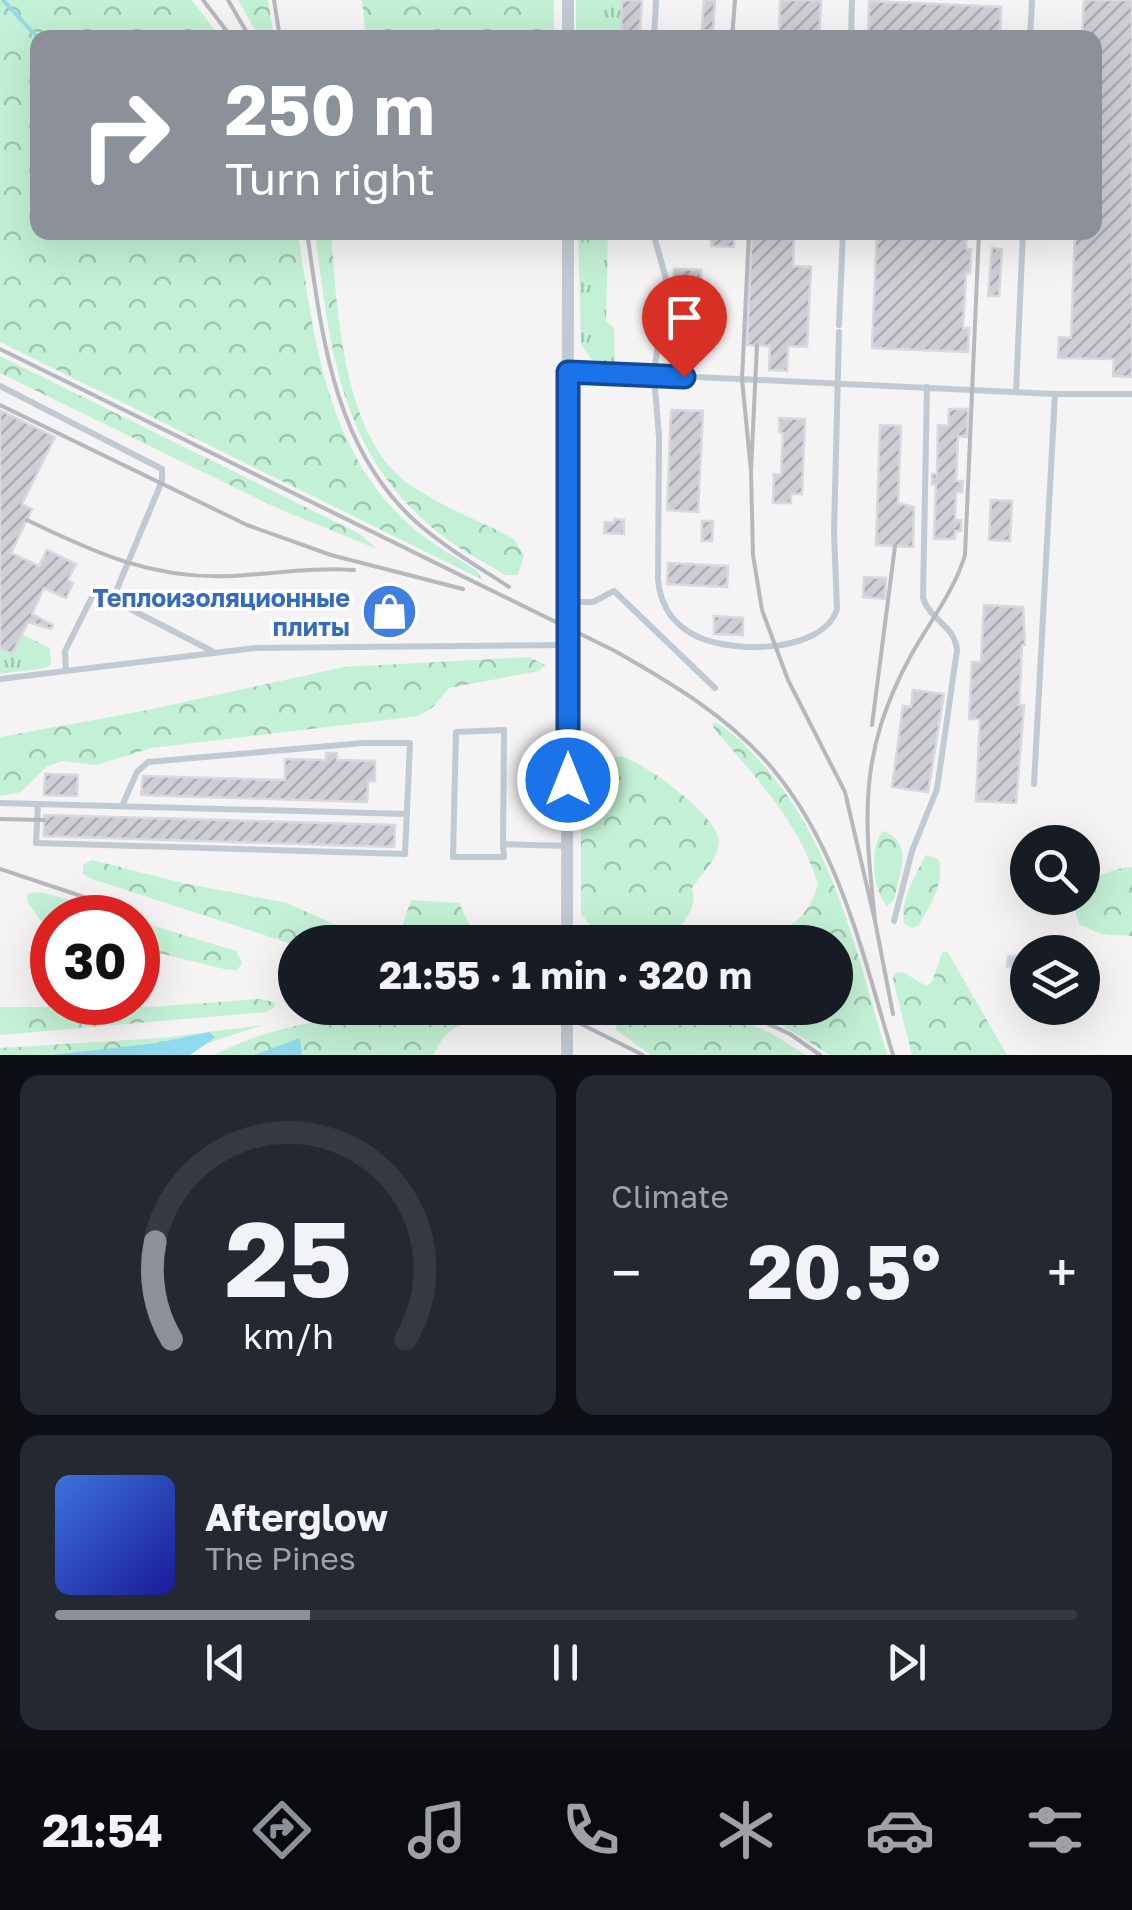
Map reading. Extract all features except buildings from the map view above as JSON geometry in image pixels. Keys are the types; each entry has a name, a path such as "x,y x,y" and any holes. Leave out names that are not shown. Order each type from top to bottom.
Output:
{"street":[{"path":"568,0 568,30"},
{"path":"568,240 568,925"},
{"path":"568,1025 568,1055"}],"lane":[{"path":"654,30 656,0"},
{"path":"851,30 852,0"},
{"path":"1030,30 1032,0"},
{"path":"654,240 666,279 654,376 659,438 659,591 669,613 690,633 742,646 803,640 826,630 833,620 838,598 834,533 843,240"},
{"path":"1016,392 1022,240"},
{"path":"568,372 1055,394 1132,394"},
{"path":"0,386 162,469 160,484 112,600"},
{"path":"894,921 912,851 936,789 958,650 954,635 930,614 923,598 928,387"},
{"path":"1034,784 1055,394"},
{"path":"568,602 593,602 614,590 715,688"},
{"path":"66,672 65,650 95,592 214,652"},
{"path":"0,679 265,647 568,645"},
{"path":"504,730 503,844 504,858 453,857 456,732 504,730"},
{"path":"38,804 36,843 405,854 410,743 148,762 137,772 122,806"},
{"path":"0,802 407,814"},
{"path":"503,844 568,846"}],"green space":[{"path":"0,0 192,0 215,30 30,30 30,240 299,240 318,352 342,429 360,464 383,497 412,527 476,570 483,580 0,342"},
{"path":"238,0 268,0 273,30 255,30"},
{"path":"362,0 554,0 554,30 365,30"},
{"path":"576,0 622,0 621,30 576,30"},
{"path":"316,240 332,240 347,369 370,436 387,463 410,485 514,539 524,555 518,575 505,575 437,532 398,493 374,461 343,391 326,314"},
{"path":"578,240 608,240 606,321 614,328 615,368 591,359 581,344"},
{"path":"0,356 360,534 377,549 277,508 0,373"},
{"path":"22,634 50,648 51,664 0,674 0,648 12,654"},
{"path":"529,657 545,665 539,671 449,688 419,716 151,748 96,765 62,761 46,767 21,792 0,796 0,737 143,711 344,667"},
{"path":"715,722 731,733 782,789 823,859 848,925 789,925 802,915 818,885 810,863 789,822 712,725"},
{"path":"621,756 662,779 694,805 715,830 718,847 692,888 694,900 682,925 590,925 581,914 581,798 606,760"},
{"path":"883,831 893,836 902,851 894,900 887,906 878,890 874,869"},
{"path":"926,855 938,859 939,884 919,925 912,928 904,924 904,906"},
{"path":"92,860 287,903 336,925 278,925 278,939 160,901 160,895 141,895 92,879 83,874 83,865"},
{"path":"1132,867 1132,936 1101,934 1079,924 1077,915 1100,915 1100,875"},
{"path":"33,892 51,895 30,895 30,906 27,895"},
{"path":"411,900 459,903 470,925 403,925"},
{"path":"160,928 236,951 242,963 237,970 160,953"},
{"path":"853,939 887,1055 830,1055 781,1025 853,1025"},
{"path":"947,951 1007,1055 912,1055 893,979 895,973 903,972 926,986 932,982 942,953"},
{"path":"260,999 274,1002 275,1007 266,1012 160,1021 160,1006"},
{"path":"0,1007 30,1007 30,1025 116,1025 0,1035"},
{"path":"263,1025 208,1043 190,1055 0,1055 0,1048 161,1038"},
{"path":"463,1025 443,1038 434,1055 215,1055 289,1027"},
{"path":"616,1025 751,1025 806,1055 651,1055 616,1030"}],"water":[{"path":"209,1032 215,1037 190,1055 52,1055 157,1043"},
{"path":"300,1038 302,1055 254,1055"}],"waterway":[{"path":"3,0 31,30"}],"railway":[{"path":"203,0 226,30"},
{"path":"228,0 245,30"},
{"path":"274,0 279,30"},
{"path":"733,30 735,0"},
{"path":"308,240 336,387 366,459 387,491 415,521 509,587"},
{"path":"749,240 742,379 751,471 757,345"},
{"path":"751,471 753,555 762,610 788,680 845,792 875,921 868,817 873,755 893,692 948,595 965,555 979,240"},
{"path":"0,349 613,650 718,717 772,768 815,833 847,905 893,1055"},
{"path":"0,405 247,525 331,555 463,589"},
{"path":"27,520 101,553 177,574 232,576 354,570"},
{"path":"872,725 895,546"},
{"path":"0,819 44,820"},
{"path":"0,869 78,895"},
{"path":"875,921 893,1014"},
{"path":"583,1025 643,1055"},
{"path":"771,1025 820,1055"}],"place":[{"name":"Теплоизоляционные плиты","path":"389,611"}],"route":[{"path":"568,780 568,372 684,377"}]}
